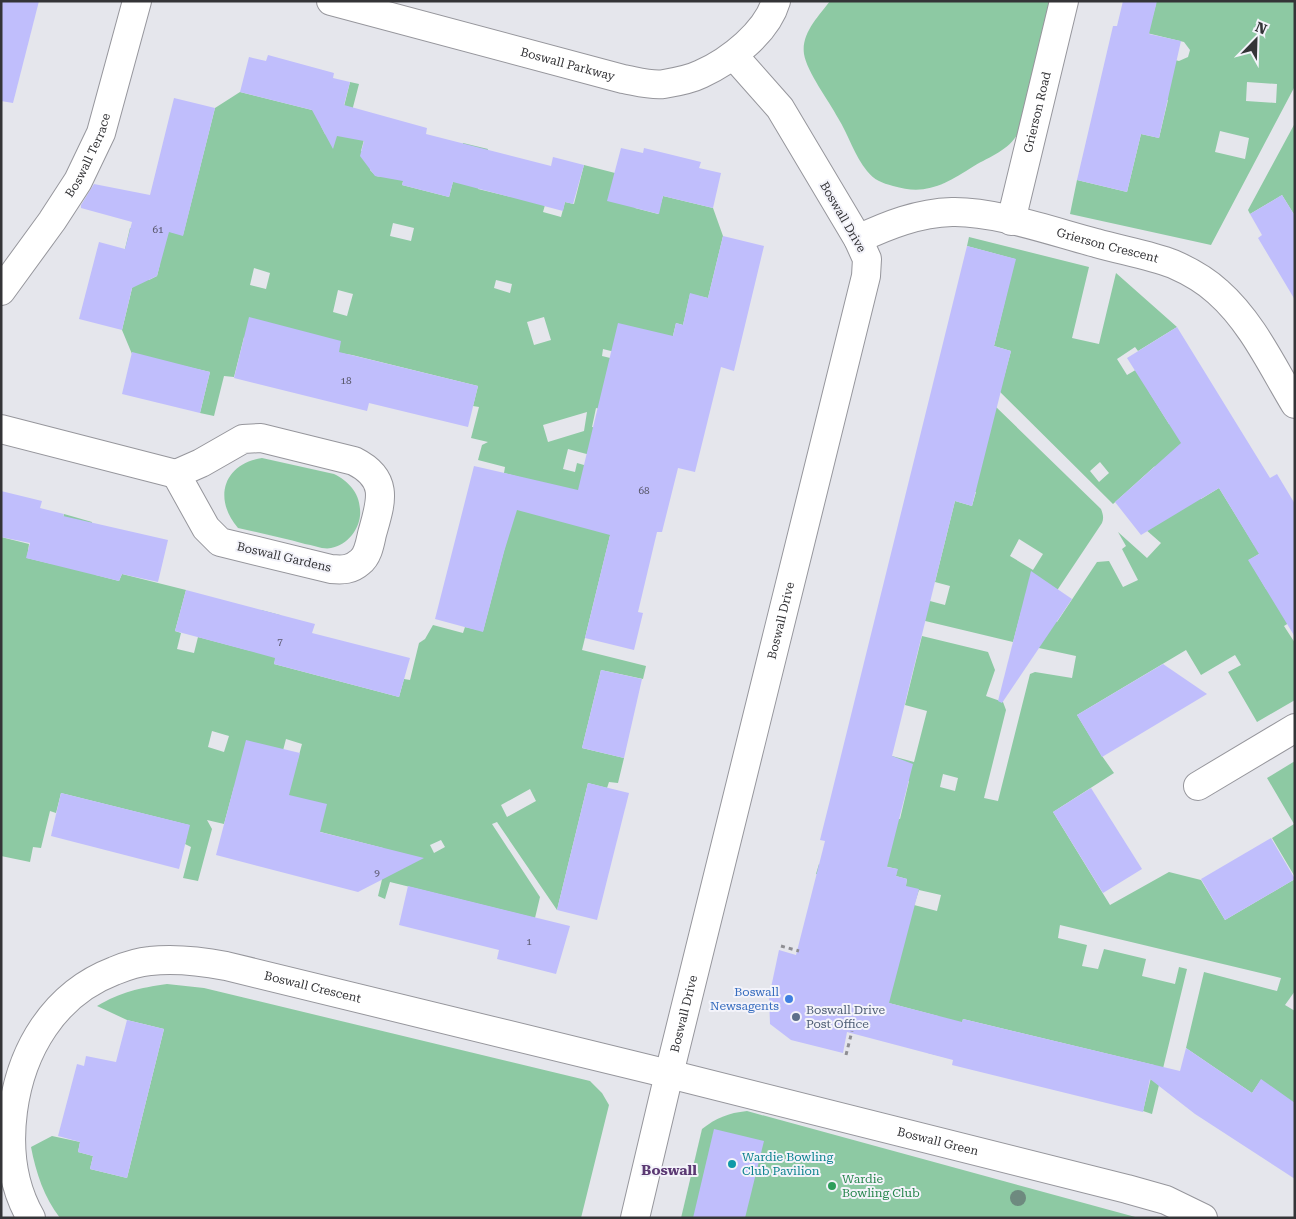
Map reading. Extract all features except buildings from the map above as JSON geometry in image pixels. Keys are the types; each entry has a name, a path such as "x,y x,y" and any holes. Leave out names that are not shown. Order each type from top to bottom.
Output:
{"street":[{"name":"Boswall Terrace","path":"1,291 52,221 78,181 101,133 137,1"},
{"name":"Boswall Parkway","path":"331,1 622,79 662,84 700,75 734,56 762,28 776,1"},
{"name":"Grierson Road","path":"1011,221 1064,1"},
{"name":"Boswall Drive","path":"635,1218 866,276 867,259 858,240 780,108 734,56"},
{"name":"Grierson Crescent","path":"858,240 884,227 914,217 942,213 976,214 1011,221 1171,264 1202,279 1229,302 1244,320 1295,404"},
{"path":"1,429 176,474"},
{"name":"Boswall Gardens","path":"261,438 354,461 366,467 377,480 382,498 369,548 362,561 347,570 331,569 220,542 206,528 176,474 201,464 243,440 261,438"},
{"path":"1198,786 1295,728"},
{"name":"Boswall Crescent","path":"31,1218 24,1206 15,1182 10,1139 8,1089 54,1011 66,1000 83,986 104,974 148,961 173,959 226,966 669,1074"},
{"name":"Boswall Green","path":"669,1074 1127,1189 1166,1200 1203,1218"}],"path":[{"path":"781,946 799,951"},
{"path":"846,1055 852,1031"}],"green space":[{"path":"830,1 1050,1 1020,129 1012,142 945,183 926,189 905,189 885,184 875,179 859,159 842,124 814,78 804,54 805,39 808,32"},
{"path":"1147,1 1295,1 1295,86 1211,245 1070,214 1077,180 1127,192 1141,134 1159,138 1168,100 1150,95 1159,56 1179,61 1188,57 1190,50 1184,42 1118,26 1152,19 1156,4","holes":["1247,82 1277,84 1276,103 1246,101","1220,131 1249,138 1245,159 1215,152"]},
{"path":"350,82 359,84 352,111 366,132 361,151 374,155 370,170 376,176 389,175 408,163 402,185 449,197 463,143 488,149 478,189 511,197 547,198 543,212 561,217 565,202 574,204 584,165 615,173 635,208 658,214 663,196 713,208 723,236 708,298 690,294 683,325 676,323 666,365 603,349 602,356 664,371 616,511 582,650 646,666 643,679 601,670 582,748 624,758 618,783 609,782 607,788 588,783 557,910 497,822 492,824 540,897 535,918 390,882 385,899 378,896 385,867 383,848 309,829 271,797 234,787 224,824 207,820 212,829 198,881 183,878 191,847 185,844 189,825 61,793 56,813 50,811 41,848 33,847 30,862 1,856 1,537 29,544 27,558 52,564 64,514 92,522 82,564 98,568 96,575 119,581 122,574 186,590 175,631 181,633 177,649 194,653 198,637 251,651 261,610 280,615 273,644 279,646 274,664 399,697 404,679 410,680 419,643 425,639 433,625 463,633 465,627 483,631 523,478 504,473 505,467 478,460 482,445 488,442 471,438 479,407 473,406 478,386 352,355 244,337 234,377 224,376 214,416 200,413 210,372 132,354 122,330 135,276 149,280 157,276 160,264 155,257 125,249 130,228 161,236 163,230 183,235 215,108 240,92 324,113 321,126 325,134 331,135 338,131","holes":["393,223 414,228 411,241 390,236","254,268 270,273 266,289 250,285","496,280 512,284 510,293 494,288","338,290 353,294 347,316 333,312","544,317 551,340 534,345 527,322","596,408 609,411 605,430 592,427","587,412 584,431 548,442 543,425","568,449 594,456 591,467 577,463 575,472 563,469","212,731 229,736 224,752 208,747","286,739 302,744 296,766 280,762","530,789 536,801 507,817 501,805","441,840 445,847 434,853 430,845"]},
{"path":"1295,123 1295,216 1282,195 1250,214 1248,210"},
{"path":"969,237 1089,267 1072,338 1099,344 1116,273 1177,327 1138,351 1135,347 1117,359 1127,375 1144,365 1149,392 1169,424 1177,420 1201,499 1219,488 1254,545 1291,523 1295,532 1249,560 1266,589 1278,582 1295,619 1284,626 1295,643 1295,700 1257,722 1228,672 1241,665 1235,655 1201,675 1186,650 1077,715 1114,773 1053,812 1110,905 1169,872 1201,880 1225,920 1295,879 1295,991 1285,1005 1295,1011 1295,1122 1261,1080 1252,1093 1186,1048 1204,972 1277,991 1281,978 1060,925 1058,938 1087,945 1082,966 1098,969 1104,949 1146,959 1142,976 1175,984 1179,967 1187,969 1152,1114 1143,1111 1154,1065 963,1019 953,1059 928,1053 938,1016 885,1002 856,884 816,874 819,864 906,885 907,879 896,876 897,869 867,862 878,813 900,819 909,781 888,775 892,756 914,762 927,711 905,705 922,636 988,652 995,670 986,696 1003,702 1006,710 984,798 998,801 1030,674 1035,672 1072,678 1076,656 1025,645 1032,614 1021,612 1013,642 896,614 930,601 945,605 950,586 935,582 955,501 972,506 976,492 959,488 995,406 1101,509 1103,514 1102,523 1042,613 1057,622 1097,562 1109,561 1123,587 1138,580 1122,549 1126,546 1118,532 1147,558 1161,543 1129,515 1155,466 1113,504 988,380 1004,377 1011,351 994,346 1015,259 967,246","holes":["1100,462 1109,473 1099,482 1090,471","1019,539 1043,554 1033,570 1010,556","943,774 958,778 955,791 940,787","919,890 941,895 937,911 914,905"]},
{"path":"262,458 334,474 344,480 355,492 360,509 359,522 349,539 337,546 325,548 238,528 230,517 226,506 224,495 226,484 238,467"},
{"path":"1295,761 1295,877 1272,838 1294,824 1267,778"},
{"path":"167,984 204,988 590,1081 602,1093 609,1105 581,1218 60,1218 49,1202 41,1184 31,1147 52,1136 80,1142 78,1152 93,1156 90,1169 127,1178 164,1029 127,1020 97,1006 130,991"},
{"path":"747,1111 1139,1218 681,1218 702,1129 723,1117"}],"place":[{"name":"Boswall Newsagents","path":"789,999"},
{"name":"Boswall Drive Post Office","path":"796,1017"},
{"name":"Wardie Bowling Club Pavilion","path":"732,1164"},
{"name":"Wardie Bowling Club","path":"832,1186"}],"district":[{"name":"Boswall","path":"669,1170"}]}
